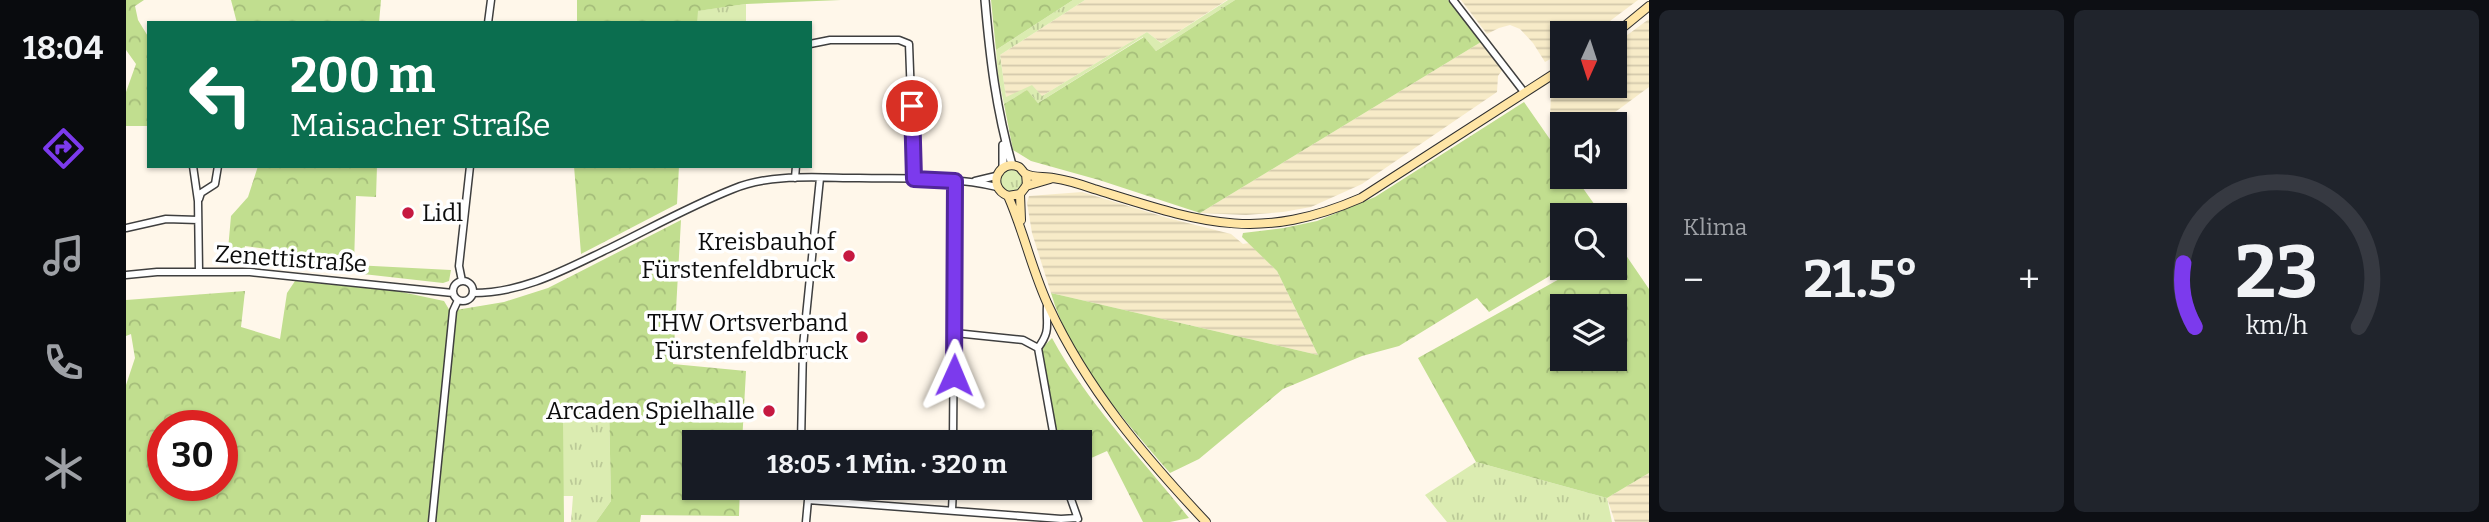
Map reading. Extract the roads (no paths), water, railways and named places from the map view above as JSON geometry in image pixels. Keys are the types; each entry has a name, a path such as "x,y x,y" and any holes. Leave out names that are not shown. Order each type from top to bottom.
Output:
{"main road":[{"path":"1628,23 1649,6"},
{"path":"1206,522 1112,415 1084,373 1047,304 1021,226 1008,197 997,187 996,176 1003,168 1012,165 1026,174 1054,178 1212,222 1254,225 1297,221 1361,198 1550,76"},
{"path":"1021,226 1020,194 1026,186 1026,174"},
{"path":"1026,186 1054,178"},
{"path":"1008,197 1020,194"}],"street":[{"path":"488,21 491,0"},
{"path":"985,0 992,75 1003,137 1012,165"},
{"path":"1453,0 1524,92"},
{"path":"812,44 830,40 900,40 909,44 914,179"},
{"path":"1003,137 1003,168"},
{"path":"193,168 198,201 199,271"},
{"path":"198,201 201,193 215,184 218,168"},
{"path":"462,281 459,267 470,168"},
{"path":"795,178 796,168"},
{"path":"969,182 996,176"},
{"path":"473,293 502,292 528,286 733,189 754,182 795,178 914,179 969,182 997,187"},
{"path":"801,430 803,346 820,178"},
{"path":"953,430 955,181"},
{"path":"126,228 166,219 198,219"},
{"name":"Zenettistraße","path":"126,275 199,271 259,273 453,293"},
{"path":"462,281 455,285 453,293 458,300 467,301 473,293"},
{"path":"462,281 471,285 473,293"},
{"path":"432,522 453,311 458,300"},
{"path":"1047,304 1049,324 1046,337 1038,348 1053,430"},
{"path":"955,333 1023,340 1038,348"},
{"path":"806,522 808,500 1078,520 1071,500"},
{"path":"952,500 952,510"}],"place":[{"name":"Lidl","path":"408,213"},
{"name":"Kreisbauhof Fürstenfeldbruck","path":"849,256"},
{"name":"THW Ortsverband Fürstenfeldbruck","path":"862,337"},
{"name":"Arcaden Spielhalle","path":"769,411"}]}
